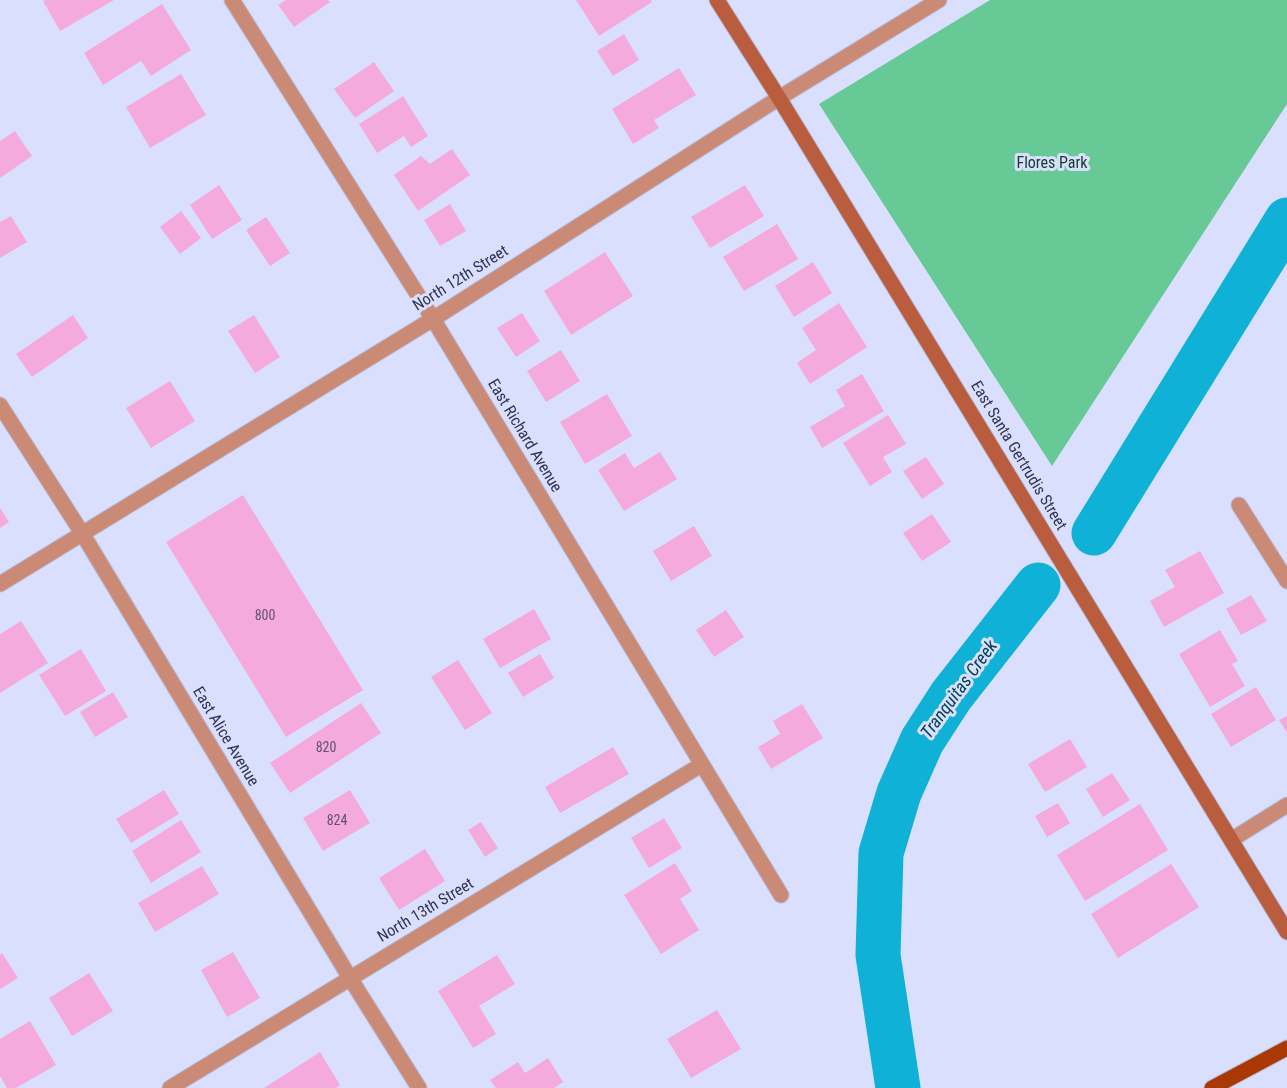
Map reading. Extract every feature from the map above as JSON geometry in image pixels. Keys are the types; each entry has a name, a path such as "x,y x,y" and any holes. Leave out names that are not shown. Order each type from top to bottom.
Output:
{"main road":[{"path":"1212,1088 1287,1048"}],"street":[{"name":"East Richard Avenue","path":"232,0 433,319 781,895"},
{"name":"East Santa Gertrudis Street","path":"717,0 1287,932"},
{"name":"North 12th Street","path":"0,584 433,319 779,98 939,0"},
{"name":"East Alice Avenue","path":"0,405 82,533 350,978 419,1088"},
{"path":"1239,505 1287,581"},
{"name":"North 13th Street","path":"170,1088 701,765"},
{"path":"1230,840 1287,805"}],"green space":[{"name":"Flores Park","path":"990,0 1287,0 1287,104 1052,466 819,104"}],"building":[{"path":"114,0 60,31 43,1"},
{"path":"286,0 328,0 330,2 294,27 278,5"},
{"path":"576,0 651,0 652,2 599,36"},
{"path":"162,4 191,50 151,76 141,61 103,85 84,53"},
{"path":"624,34 639,60 613,76 597,51"},
{"path":"374,62 394,91 355,118 334,89"},
{"path":"679,68 696,95 654,120 659,128 633,144 612,109"},
{"path":"181,74 206,115 150,148 126,107"},
{"path":"403,96 428,136 411,147 404,136 377,153 359,124"},
{"path":"15,131 32,156 0,178 0,141"},
{"path":"452,149 470,175 418,211 394,175 421,156 430,164"},
{"path":"219,185 242,220 212,239 190,205"},
{"path":"745,185 764,216 710,248 691,217"},
{"path":"450,204 466,231 440,246 424,220"},
{"path":"181,211 201,238 180,254 160,227"},
{"path":"11,216 27,242 0,258 0,222"},
{"path":"266,217 290,253 270,266 246,230"},
{"path":"777,224 798,259 744,291 723,257"},
{"path":"605,252 633,296 571,335 544,291"},
{"path":"813,262 832,293 794,317 775,286"},
{"path":"839,303 867,347 810,384 797,363 816,350 802,328"},
{"path":"522,313 540,341 516,357 497,328"},
{"path":"73,315 88,338 32,377 16,354"},
{"path":"254,315 280,357 255,373 228,331"},
{"path":"561,350 580,381 546,402 527,371"},
{"path":"862,374 884,411 822,448 810,427 845,406 836,390"},
{"path":"170,381 195,421 151,448 126,408"},
{"path":"607,394 632,436 585,464 560,422"},
{"path":"888,415 906,444 883,457 892,472 870,486 843,443"},
{"path":"660,452 677,479 624,511 598,470 625,453 634,468"},
{"path":"926,457 944,484 922,499 903,471"},
{"path":"243,495 363,690 286,737 166,542"},
{"path":"0,508 9,522 0,528"},
{"path":"932,514 951,542 922,561 903,533"},
{"path":"694,526 712,556 671,581 653,551"},
{"path":"1200,551 1224,593 1164,627 1150,601 1175,587 1165,570"},
{"path":"1251,595 1267,621 1241,635 1226,609"},
{"path":"534,609 551,639 500,668 483,639"},
{"path":"726,610 744,637 714,657 696,630"},
{"path":"21,621 48,663 0,693 0,634"},
{"path":"1220,630 1238,661 1232,664 1245,686 1210,707 1179,654"},
{"path":"81,649 106,691 65,716 39,675"},
{"path":"540,654 554,678 523,697 508,673"},
{"path":"458,660 492,713 465,730 431,677"},
{"path":"1256,687 1276,720 1231,747 1211,714"},
{"path":"113,692 128,717 95,737 80,712"},
{"path":"361,703 381,733 290,793 270,763"},
{"path":"802,704 823,738 771,769 758,747 780,734 773,721"},
{"path":"1287,716 1287,733 1279,720"},
{"path":"1070,739 1087,767 1045,792 1028,764"},
{"path":"613,747 629,774 560,813 545,787"},
{"path":"1112,773 1130,800 1103,817 1086,789"},
{"path":"164,790 179,814 131,843 116,819"},
{"path":"350,790 370,823 323,851 303,818"},
{"path":"1058,803 1070,823 1047,837 1035,816"},
{"path":"1140,804 1168,850 1085,901 1057,855"},
{"path":"664,818 682,848 649,868 631,838"},
{"path":"181,820 201,852 151,883 132,851"},
{"path":"481,822 498,848 485,857 468,830"},
{"path":"425,849 445,881 399,910 379,878"},
{"path":"675,863 692,891 680,899 699,930 661,954 624,895"},
{"path":"1171,864 1199,907 1118,958 1091,914"},
{"path":"202,866 219,894 155,932 138,903"},
{"path":"233,952 260,998 227,1017 201,970"},
{"path":"2,953 18,978 0,989 0,955"},
{"path":"497,955 515,984 479,1006 496,1034 473,1048 438,991"},
{"path":"89,973 113,1011 72,1036 49,998"},
{"path":"717,1010 741,1049 691,1078 667,1039"},
{"path":"30,1021 56,1065 16,1088 7,1088 0,1076 0,1039"},
{"path":"320,1052 340,1085 336,1088 264,1088"},
{"path":"548,1058 563,1082 554,1088 496,1088 490,1080 518,1062 525,1073"}],"waterway":[{"name":"Tranquitas Creek","path":"1094,533 1287,220"},
{"name":"Tranquitas Creek","path":"898,1088 878,955 881,853 899,793 922,741 951,696 1038,585"}]}
